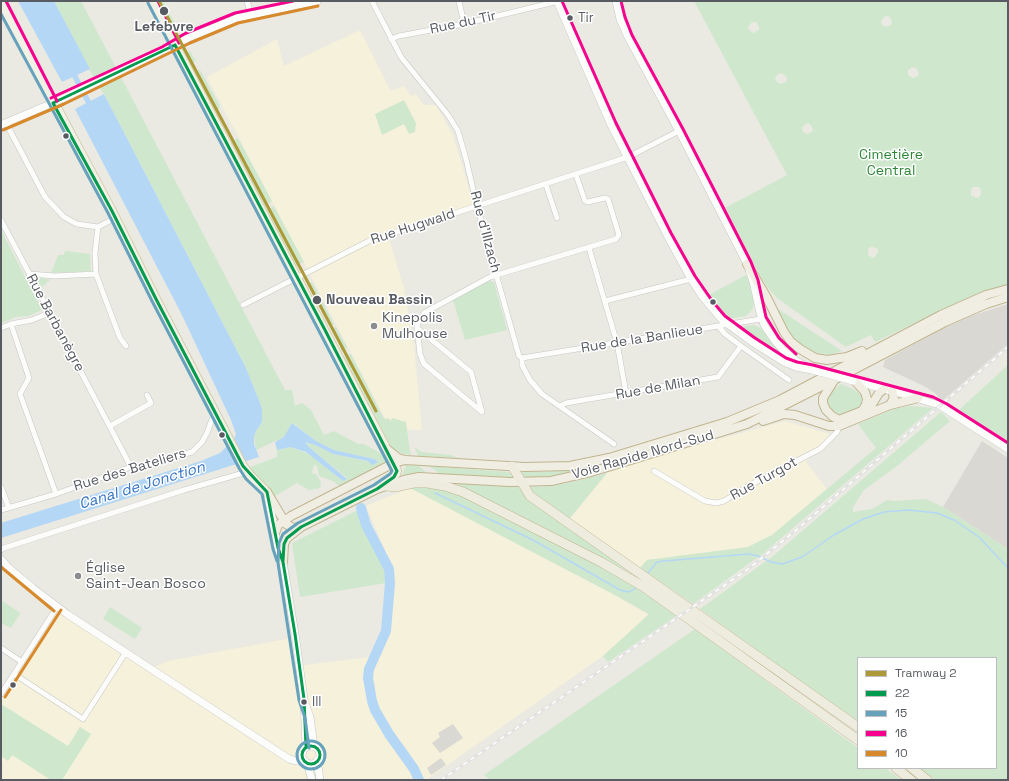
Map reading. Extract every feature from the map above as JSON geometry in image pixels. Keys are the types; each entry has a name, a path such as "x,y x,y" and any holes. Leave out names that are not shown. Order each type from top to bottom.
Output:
{"highway":[{"path":"747,264 766,296 784,332 791,342 805,353 821,360 834,360 887,343"},
{"name":"Voie Rapide Nord-Sud","path":"275,532 278,525 284,521 394,463 405,460 512,466 570,466 589,463 727,422 780,400 955,308 986,295 1008,289"},
{"name":"Voie Rapide Nord-Sud","path":"283,562 284,544 287,538 301,528 377,489 404,480 419,477 522,483 551,481 591,472 747,424 945,322 986,304 1008,297"},
{"path":"834,380 823,398 826,410 839,423"},
{"path":"854,381 864,392 867,399 866,405 862,411"},
{"path":"839,423 871,406 879,393 884,389"},
{"path":"890,405 894,398 892,391"},
{"path":"747,424 763,421 784,414 795,415 829,426 890,405 918,398"},
{"path":"387,449 398,458 405,460"},
{"path":"512,466 530,496 650,579 857,726"},
{"path":"387,486 394,487 414,483 427,483 445,486 463,492 601,562 644,587 857,739"},
{"path":"267,492 284,521 290,526 301,528"},
{"path":"897,769 911,780"},
{"path":"913,769 927,780"}],"main road":[{"path":"152,1 394,463 397,472 396,474 392,479 377,489"},
{"path":"4,124 62,99 195,35 237,18 317,1"},
{"path":"558,1 611,125 691,279 709,305 728,325 784,362 796,367 918,398 944,408 1008,449"},
{"path":"616,1 620,19 628,37 679,131 747,264 755,288 761,319 775,341 783,350 795,360 812,370"},
{"path":"1,3 115,218 245,469 267,492 283,562 304,699 306,747 302,754 295,756 285,755"},
{"path":"1,559 57,607 285,755 293,760 306,762 313,763 318,760"},
{"path":"1,565 10,568"},
{"path":"304,699 310,717 314,746 319,753 318,760 320,780"},
{"path":"306,747 314,746"},
{"path":"302,754 312,780"}],"street":[{"path":"247,1 251,15"},
{"name":"Rue d'Illzach","path":"372,1 402,57 448,115 458,131 466,159 476,206 519,356 522,358 522,365 536,388 542,394 614,444"},
{"path":"459,1 464,24"},
{"name":"Rue du Tir","path":"391,39 399,36 464,24 558,1"},
{"path":"4,124 45,197 64,217 77,224 98,227 115,218"},
{"name":"Rue Hugwald","path":"243,305 369,241 546,185 628,157 679,131"},
{"path":"418,328 470,372 482,412 424,364 420,354 418,328 418,324 424,313 490,277 616,239 619,235 608,199 605,198 588,202 585,201 576,175"},
{"path":"546,185 556,218"},
{"name":"Rue Barbanègre","path":"1,220 131,467"},
{"path":"98,227 95,253 96,274 120,338 126,346"},
{"path":"589,248 617,343 626,393"},
{"path":"29,274 55,276 96,274"},
{"path":"605,301 691,279"},
{"path":"1,328 11,324 32,320 49,313"},
{"name":"Rue de la Banlieue","path":"522,358 761,319"},
{"path":"11,324 29,378 20,394 56,494"},
{"path":"720,326 725,334 789,380"},
{"name":"Rue de Milan","path":"560,406 566,403 718,377 741,346"},
{"path":"110,426 151,403 147,395"},
{"path":"473,404 477,404 479,400"},
{"name":"Rue des Bateliers","path":"1,510 56,494 131,467 138,467 192,452 202,442 216,413"},
{"name":"Rue Turgot","path":"654,471 705,501 716,503 724,501 748,486 820,449 837,432 839,423"},
{"path":"1,550 245,469"},
{"path":"1,487 9,508"},
{"path":"1,694 57,607"},
{"path":"1,648 22,662"},
{"path":"14,674 83,719 126,652"}],"shaded area":[{"path":"360,30 391,91 404,86 411,96 416,94 423,105 436,105 453,135 474,205 387,232 404,288 414,345 422,430 391,430 207,77 277,39 284,66"},
{"path":"1008,304 1008,344 942,401 935,393 924,386 883,367 885,360 942,329 971,316"},
{"path":"785,421 830,434 806,462 827,489 772,535 748,547 647,560 640,568 570,519 607,473 628,464"},
{"path":"982,441 1008,458 1008,549 943,507"},
{"path":"410,488 613,594 649,615 603,656 426,780 1,780 1,699 58,611 149,669 168,661 292,638 296,666 377,656 388,637 392,604 390,562 366,506"},
{"path":"453,724 463,738 440,753 432,743 440,737 438,733"},
{"path":"441,758 446,765 431,775 427,768"}],"green space":[{"path":"54,1 81,1 285,390 292,390 295,406 302,403 311,410 324,435 334,431 358,444 364,444 389,458 389,462 339,486 333,481 319,476 317,466 314,465 312,473 316,474 321,482 320,488 309,490 297,483 275,496 248,468 277,457 277,450 290,447 309,454 343,481 347,478 309,447 305,441 333,454 368,461 374,459 334,450 316,441 293,423 284,437 256,450 254,437 262,422 262,408 246,368"},
{"path":"157,1 163,1 178,29 174,31"},
{"name":"Cimetière Central","path":"694,1 1008,1 1008,285 965,299 875,342 871,335 846,347 777,298 768,288 760,276 725,208 787,175","holes":["884,17 890,17 892,22 891,25 886,27 882,25 881,22","757,22 759,30 753,33 748,27 751,23","913,67 916,68 919,73 918,76 913,78 908,75 908,70","781,73 786,76 787,79 786,82 781,84 775,79 778,74","808,123 813,129 812,132 807,134 803,132 803,126","973,187 979,187 981,190 981,195 976,198 971,195 971,190","870,247 878,249 875,257 873,258 868,255 868,249"]},
{"path":"190,51 196,61 189,64 183,54"},
{"path":"200,70 220,106 216,111 213,110 195,75 195,72"},
{"path":"404,100 416,123 415,132 409,134 404,124 382,135 375,114"},
{"path":"238,138 272,201 263,206 230,142"},
{"path":"274,206 304,262 295,266 267,210"},
{"path":"1,230 42,310 29,316 16,317 1,323"},
{"path":"65,251 90,254 91,271 51,273 58,255 64,255"},
{"path":"746,275 752,289 754,302 752,310 746,316 727,319 707,296"},
{"path":"41,278 50,280 42,287 37,281"},
{"path":"489,281 494,282 507,330 465,340 453,300"},
{"path":"312,282 334,324 330,326 308,284"},
{"path":"776,309 842,351 830,355 809,352 793,340"},
{"path":"754,325 762,329 773,344 791,362 772,353 740,329 741,327"},
{"path":"336,327 347,347 342,351 339,349 341,348 331,329"},
{"path":"351,354 384,419 388,418 391,421 392,418 406,422 411,455 400,453 391,447 344,359 345,356"},
{"path":"1008,365 1008,441 959,410"},
{"path":"841,384 861,394 863,399 862,405 859,409 838,416 832,413 826,401 830,392"},
{"path":"910,406 933,408 765,552 693,604 640,568 647,560 748,547 772,535 876,448 858,424 894,409"},
{"path":"941,412 950,421 897,466 864,490 853,507 853,512 872,509 887,500 895,501 926,499 943,507 1008,549 1008,780 934,780 919,769 997,769 997,657 857,657 857,722 700,609 773,556"},
{"path":"415,448 422,452 451,455 458,458 418,456"},
{"path":"406,465 419,466 427,473 402,476"},
{"path":"429,466 509,472 514,479 440,474"},
{"path":"582,470 550,477 524,479 521,474 523,472"},
{"path":"607,473 569,519 531,492 530,488 533,486 540,487 568,483"},
{"path":"457,483 519,486 636,574 635,576 458,485"},
{"path":"414,485 452,491 597,563 630,583 676,616 608,662 603,656 649,614 410,488"},
{"path":"358,510 364,528 383,564 386,583 300,597 292,543"},
{"path":"1,600 20,614 11,628 1,623"},
{"path":"110,607 142,628 135,639 103,619"},
{"path":"695,629 857,747 857,769 886,769 902,780 490,780 484,775"},
{"path":"1,704 68,746 80,727 91,734 62,780 51,780 12,755 8,761 1,756"}],"water":[{"path":"18,1 54,1 90,69 62,82"},
{"name":"Canal de Jonction","path":"104,94 246,368 262,408 262,422 254,437 254,444 259,457 1,538 1,523 201,461 220,453 234,439 236,434 231,420 182,315 75,109"},
{"path":"292,423 316,441 334,450 374,459 378,462 372,465 368,461 333,454 305,442 347,479 343,481 306,452 290,447 277,450 275,442 284,437"}],"waterway":[{"name":"Nouveau Bassin","path":"72,71 91,107"},
{"path":"435,493 533,540 620,590 628,592 637,587"},
{"path":"361,508 366,525 389,569 390,583 386,631 369,669 368,678 372,701 375,710 389,734 414,769 419,780"},
{"path":"647,574 657,562 749,554 771,562 782,564 802,557 834,535 863,519 884,512 908,510 937,513 954,520 979,537 1008,568"}],"tram line":[{"name":"2","path":"159,1 376,411"},
{"path":"336,331 341,344"}],"railway":[{"path":"441,780 748,569 795,531 1008,347"}],"transit line":[{"name":"16","path":"6,1 57,101"},
{"name":"16","path":"158,1 179,43"},
{"name":"16","path":"51,98 162,47 186,33 235,13 293,1"},
{"name":"16","path":"562,1 616,123 671,233 695,276 725,316 786,358 933,397 947,404 1008,443"},
{"name":"16","path":"621,1 632,35 683,129 751,262 758,280 766,317 779,338 796,354"},
{"name":"15","path":"148,3 392,471 374,485 298,523 283,534 279,543 278,563 299,700 305,718 309,748"},
{"name":"10","path":"3,130 64,104 190,43 238,23 318,6"},
{"name":"15","path":"1,14 108,213 239,468 246,479 262,494 273,549 277,561"},
{"name":"22","path":"175,45 325,330 397,471 394,477 377,489 301,527 287,538 284,544 283,561"},
{"name":"22","path":"53,103 175,45"},
{"name":"22","path":"53,103 112,211 243,466 267,492 278,548 283,562 295,634 304,699 306,747"},
{"name":"10","path":"1,567 54,611"},
{"name":"10","path":"5,697 61,610"},
{"name":"15","path":"311,741 321,745 325,755 321,765 311,769 301,765 297,755 301,745 311,741"},
{"name":"22","path":"311,746 317,749 320,755 317,761 311,764 305,761 302,755 305,749 311,746"}],"place":[{"name":"Lefebvre","path":"164,11"},
{"name":"Tir","path":"570,18"},
{"name":"Nouveau Bassin","path":"317,300"},
{"name":"Kinepolis Mulhouse","path":"374,326"},
{"name":"Église Saint-Jean Bosco","path":"78,576"},
{"name":"Ill","path":"304,702"}]}
